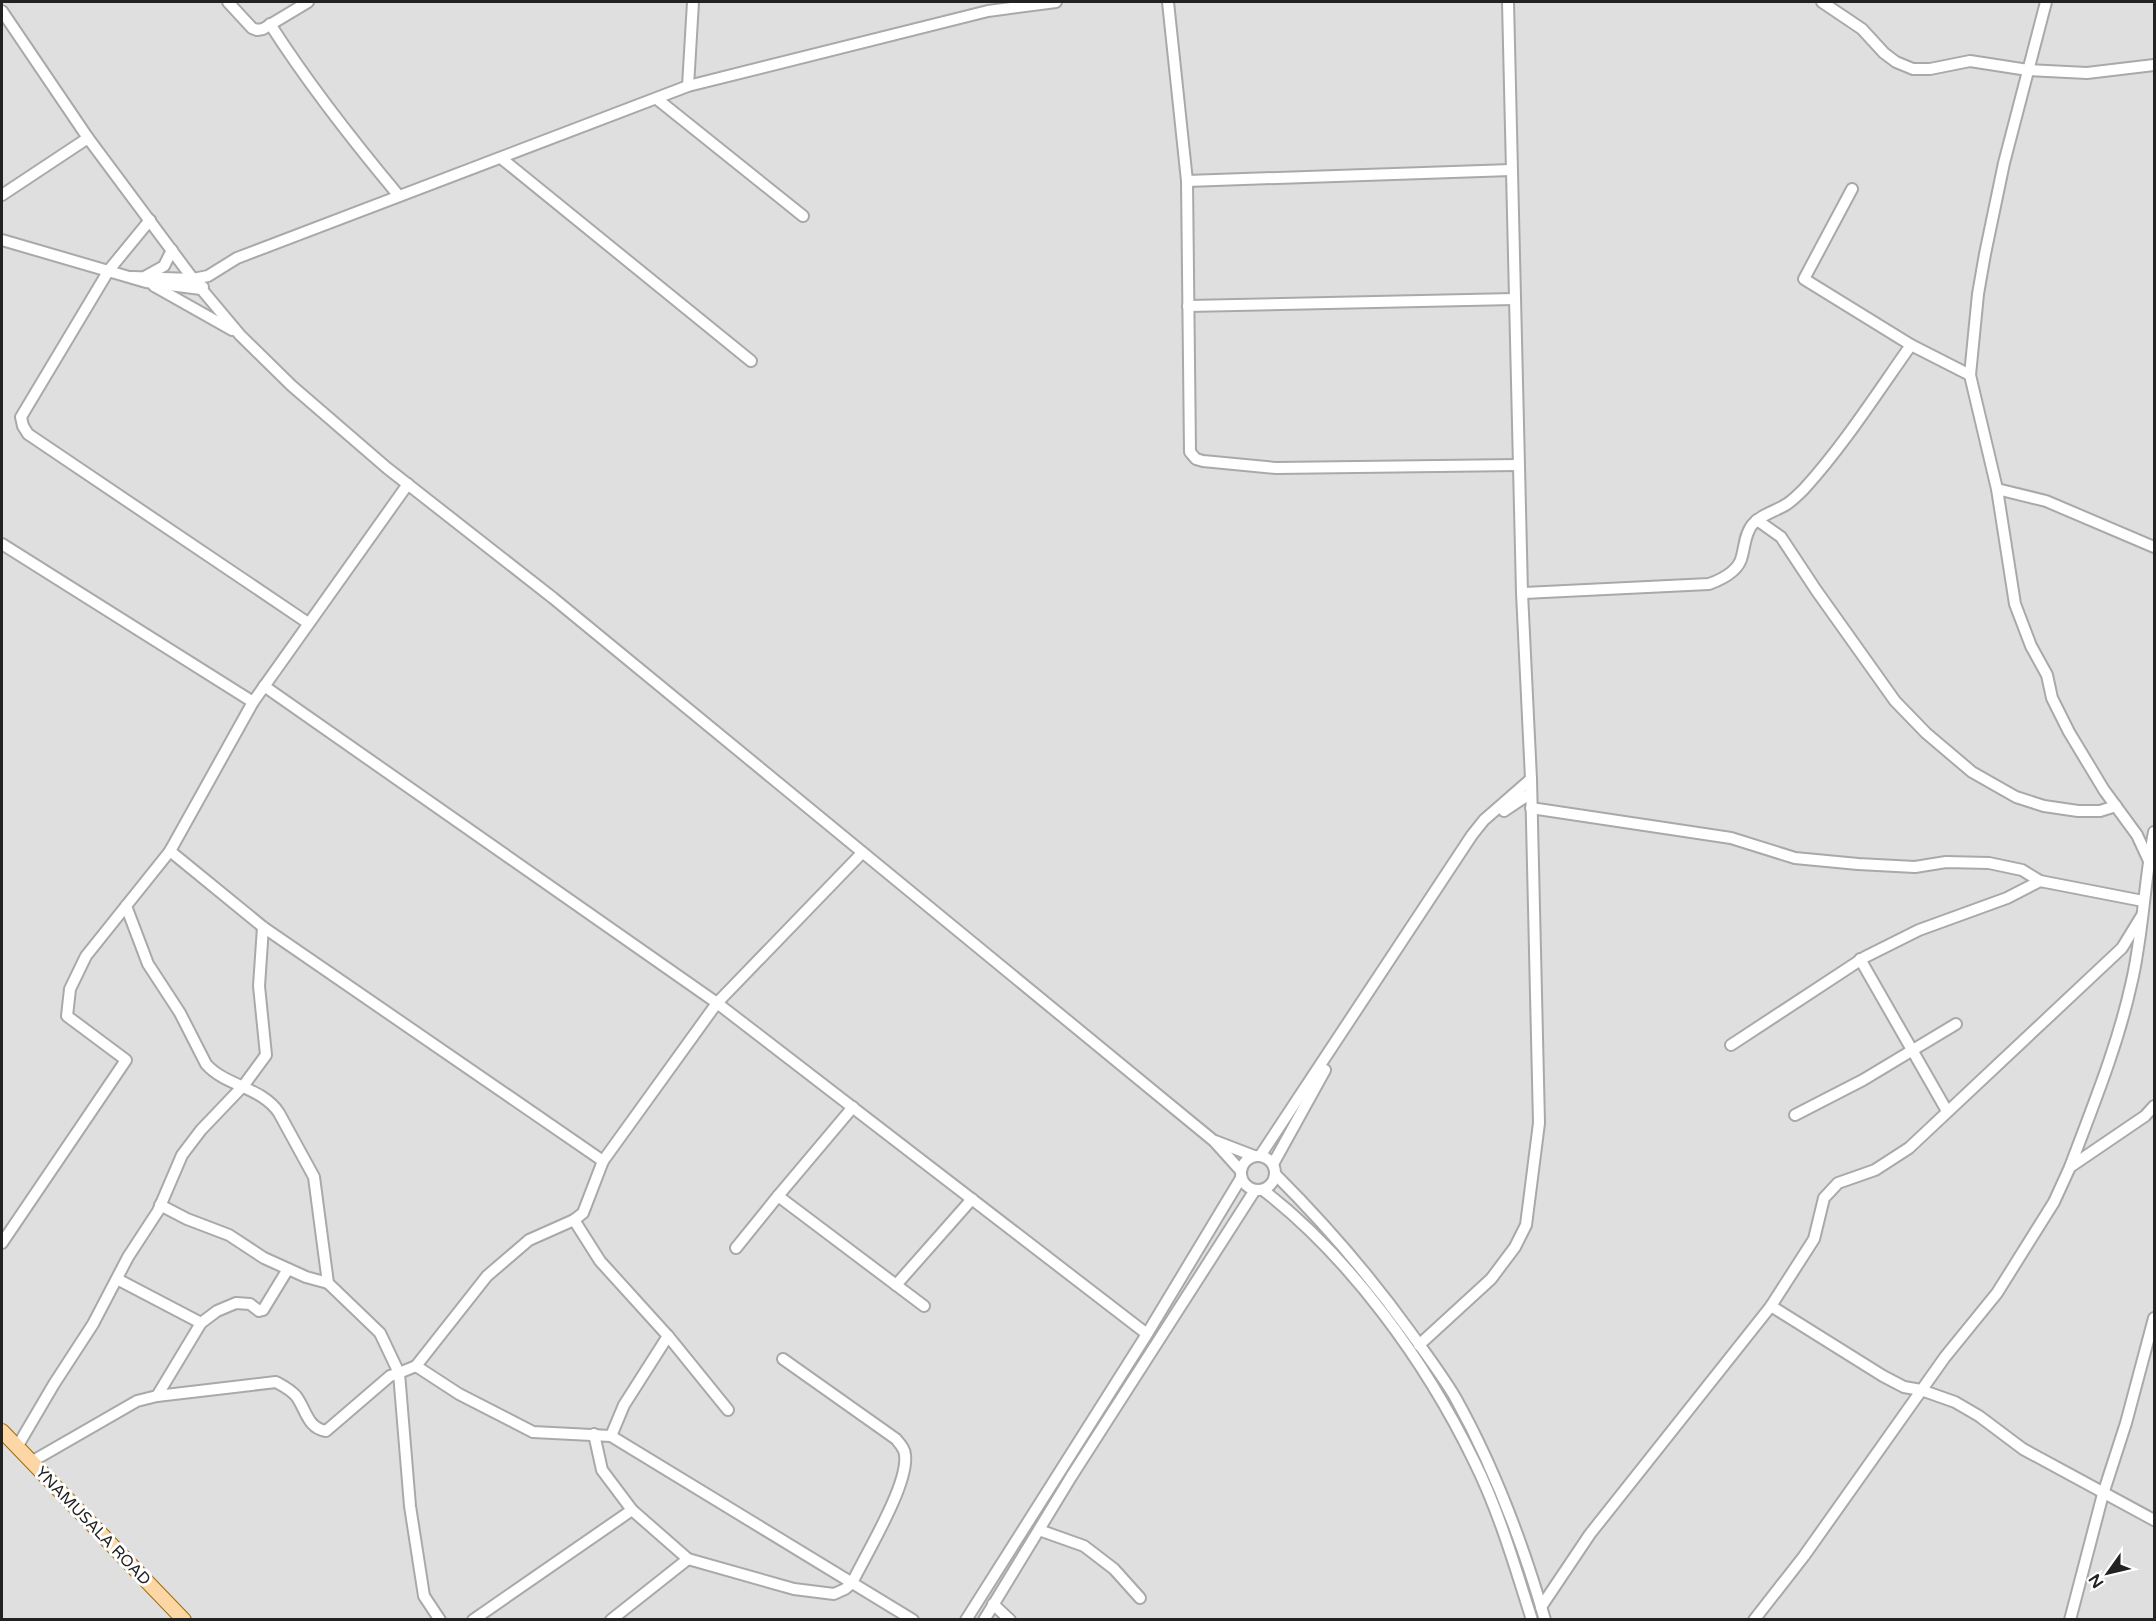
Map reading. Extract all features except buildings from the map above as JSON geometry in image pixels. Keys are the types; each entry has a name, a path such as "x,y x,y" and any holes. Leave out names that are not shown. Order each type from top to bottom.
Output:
{"main road":[{"name":"YNAMUSALA ROAD","path":"2,1432 184,1620"}],"street":[{"path":"228,2 252,28 257,30 263,29 308,2"},
{"path":"688,87 693,2"},
{"path":"145,280 193,279 208,276 237,258 688,87 988,11 1056,2"},
{"path":"1168,2 1187,181 1190,452 1196,459 1203,461 1276,468 1518,465"},
{"path":"1419,1345 1491,1279 1515,1247 1526,1225 1539,1123 1531,779 1521,592 1508,2"},
{"path":"1822,2 1862,28 1884,53 1896,62 1913,69 1930,69 1971,61 2028,70 2087,73 2154,64"},
{"path":"2046,2 2004,163 1985,254 1978,294 1970,375 1997,489 2015,604 2031,646 2047,675 2052,698 2069,732 2137,835 2149,861"},
{"path":"2,11 88,138 193,279 240,335 292,386 408,484 553,598 1214,1141 1241,1174 1244,1184 1259,1190 1291,1212 1344,1265 1374,1302 1420,1367 1454,1422 1494,1508 1532,1620"},
{"path":"270,24 297,67 340,125 399,196"},
{"path":"657,99 803,216"},
{"path":"2,195 88,138"},
{"path":"501,158 751,361"},
{"path":"1187,181 1511,170"},
{"path":"1852,189 1804,279 1911,345 1970,375"},
{"path":"150,220 109,270 21,417 23,426 28,434 308,624"},
{"path":"2,240 132,277 201,289"},
{"path":"145,280 164,266 172,250"},
{"path":"201,289 208,276"},
{"path":"145,280 240,335"},
{"path":"1188,306 1514,299"},
{"path":"1521,592 1709,584 1722,579 1734,570 1742,559 1746,536 1757,520 1790,503 1803,490 1836,451 1911,345"},
{"path":"2,1242 126,1060 67,1016 70,989 86,956 170,851 252,702 408,484"},
{"path":"1997,489 2046,501 2154,547"},
{"path":"1757,520 1781,537 1895,701 1926,733 1972,772 2016,797 2044,806 2078,811 2100,811 2116,806"},
{"path":"2,544 252,702"},
{"path":"264,686 717,1002 1147,1334"},
{"path":"966,1620 1147,1334 1241,1174 1245,1161 1257,1156 1472,835 1484,820 1531,779"},
{"path":"984,1620 1039,1530 1259,1190 1274,1182 1274,1169 1322,1076 1380,981 1456,867 1489,825 1507,808 1531,792"},
{"path":"1531,808 1731,838 1795,858 1915,867 1946,862 1989,863 2022,870 2040,881 2144,901"},
{"path":"1754,1620 1804,1556 1945,1357 1997,1293 2054,1202 2070,1167 2103,1080 2132,985 2154,832"},
{"path":"170,851 263,927 603,1161"},
{"path":"31,1461 137,1401 157,1396 276,1382 287,1387 296,1397 309,1420 318,1429 326,1431 390,1376 416,1366 487,1276 529,1240 583,1214 603,1161 717,1002 862,853"},
{"path":"1731,1045 1860,959 1918,930 2007,898 2040,881"},
{"path":"126,906 148,964 180,1013 206,1064 219,1075 244,1085 273,1104 314,1177 328,1282"},
{"path":"1541,1607 1590,1534 1771,1306 1814,1239 1824,1198 1838,1183 1875,1170 1909,1148 2122,948 2141,917"},
{"path":"18,1447 54,1384 93,1324 160,1205 182,1155 201,1130 244,1085 266,1055 259,986 263,927"},
{"path":"1860,959 1947,1111"},
{"path":"1795,1116 1863,1080 1956,1024"},
{"path":"2070,1167 2145,1116 2154,1106"},
{"path":"736,1248 853,1107"},
{"path":"1214,1141 1268,1158 1274,1169 1351,1255 1419,1345 1453,1395 1484,1452 1545,1620"},
{"path":"778,1196 924,1306"},
{"path":"896,1285 972,1198"},
{"path":"160,1205 187,1219 229,1235 264,1258 306,1277 328,1282 380,1333 399,1372 410,1506 424,1596 440,1620"},
{"path":"573,1220 600,1262 668,1336 728,1410"},
{"path":"157,1396 201,1323 217,1311 237,1303 250,1304 259,1311 263,1310 288,1269"},
{"path":"117,1279 201,1323"},
{"path":"1771,1306 1882,1376 1904,1387 1922,1390 1955,1402 1979,1416 2023,1449 2154,1520"},
{"path":"2070,1620 2103,1494 2126,1423 2154,1318"},
{"path":"611,1436 624,1405 668,1336"},
{"path":"594,1434 602,1470 632,1510 688,1559 794,1589 834,1594 852,1583 898,1491 906,1466 905,1451 896,1439 783,1359"},
{"path":"416,1366 459,1394 533,1432 611,1436 913,1620"},
{"path":"473,1620 632,1510"},
{"path":"1039,1530 1062,1536 1084,1546 1114,1569 1140,1598"},
{"path":"611,1620 688,1559"},
{"path":"993,1604 1010,1620"}],"shaded area":[{"path":"2,2 2154,2 2154,1619 2,1619"}]}
